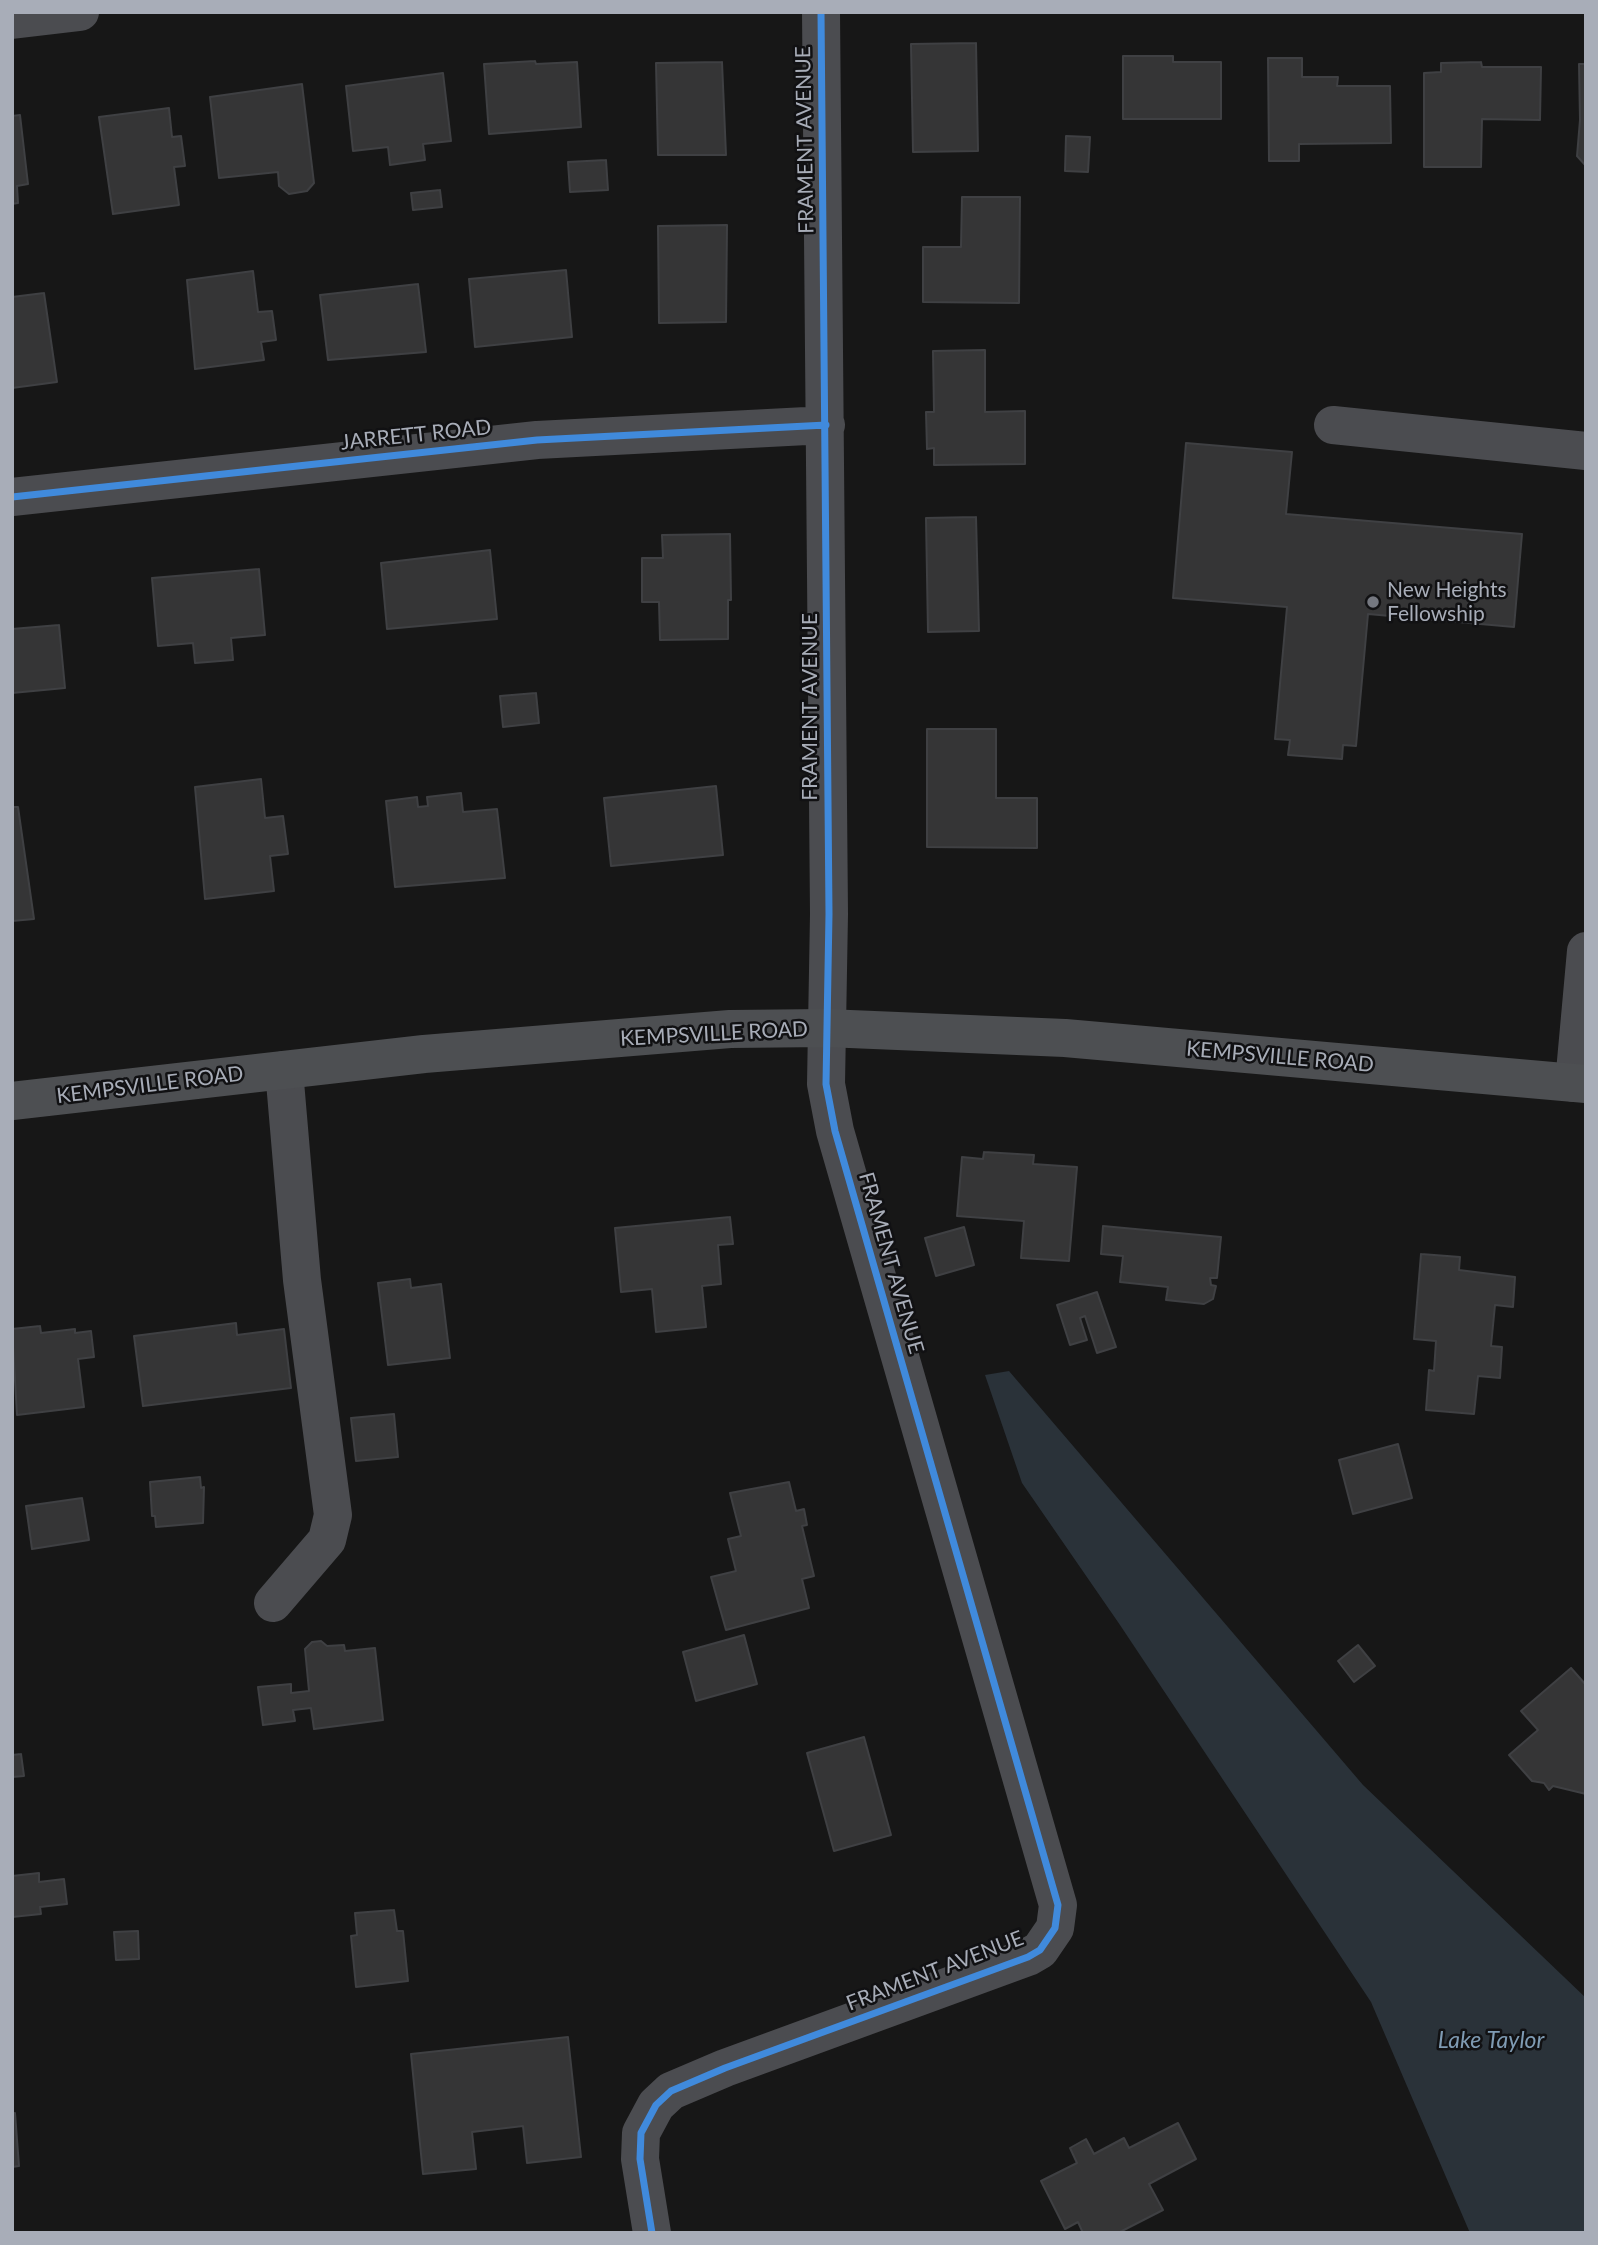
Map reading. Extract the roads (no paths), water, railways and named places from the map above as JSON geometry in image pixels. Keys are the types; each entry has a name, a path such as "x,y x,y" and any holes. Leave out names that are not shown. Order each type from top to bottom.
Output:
{"main road":[{"name":"KEMPSVILLE ROAD","path":"12,1101 424,1054 688,1033 826,1028 1065,1038 1580,1083"}],"street":[{"path":"12,20 80,12"},
{"name":"FRAMENT AVENUE","path":"652,2233 640,2159 641,2133 656,2105 671,2091 725,2068 1028,1957 1040,1950 1055,1928 1058,1905 835,1131 826,1084 829,901 821,12"},
{"name":"JARRETT ROAD","path":"12,497 537,440 826,425"},
{"path":"1333,425 1586,451"},
{"path":"1580,1083 1586,951"},
{"path":"273,1603 327,1539 333,1515 302,1280 284,1070"}],"water":[{"name":"Lake Taylor","path":"1009,1371 1363,1785 1586,1998 1586,2233 1470,2233 1371,2002 1022,1483 985,1375"}],"place":[{"name":"New Heights Fellowship","path":"1373,602"}]}
